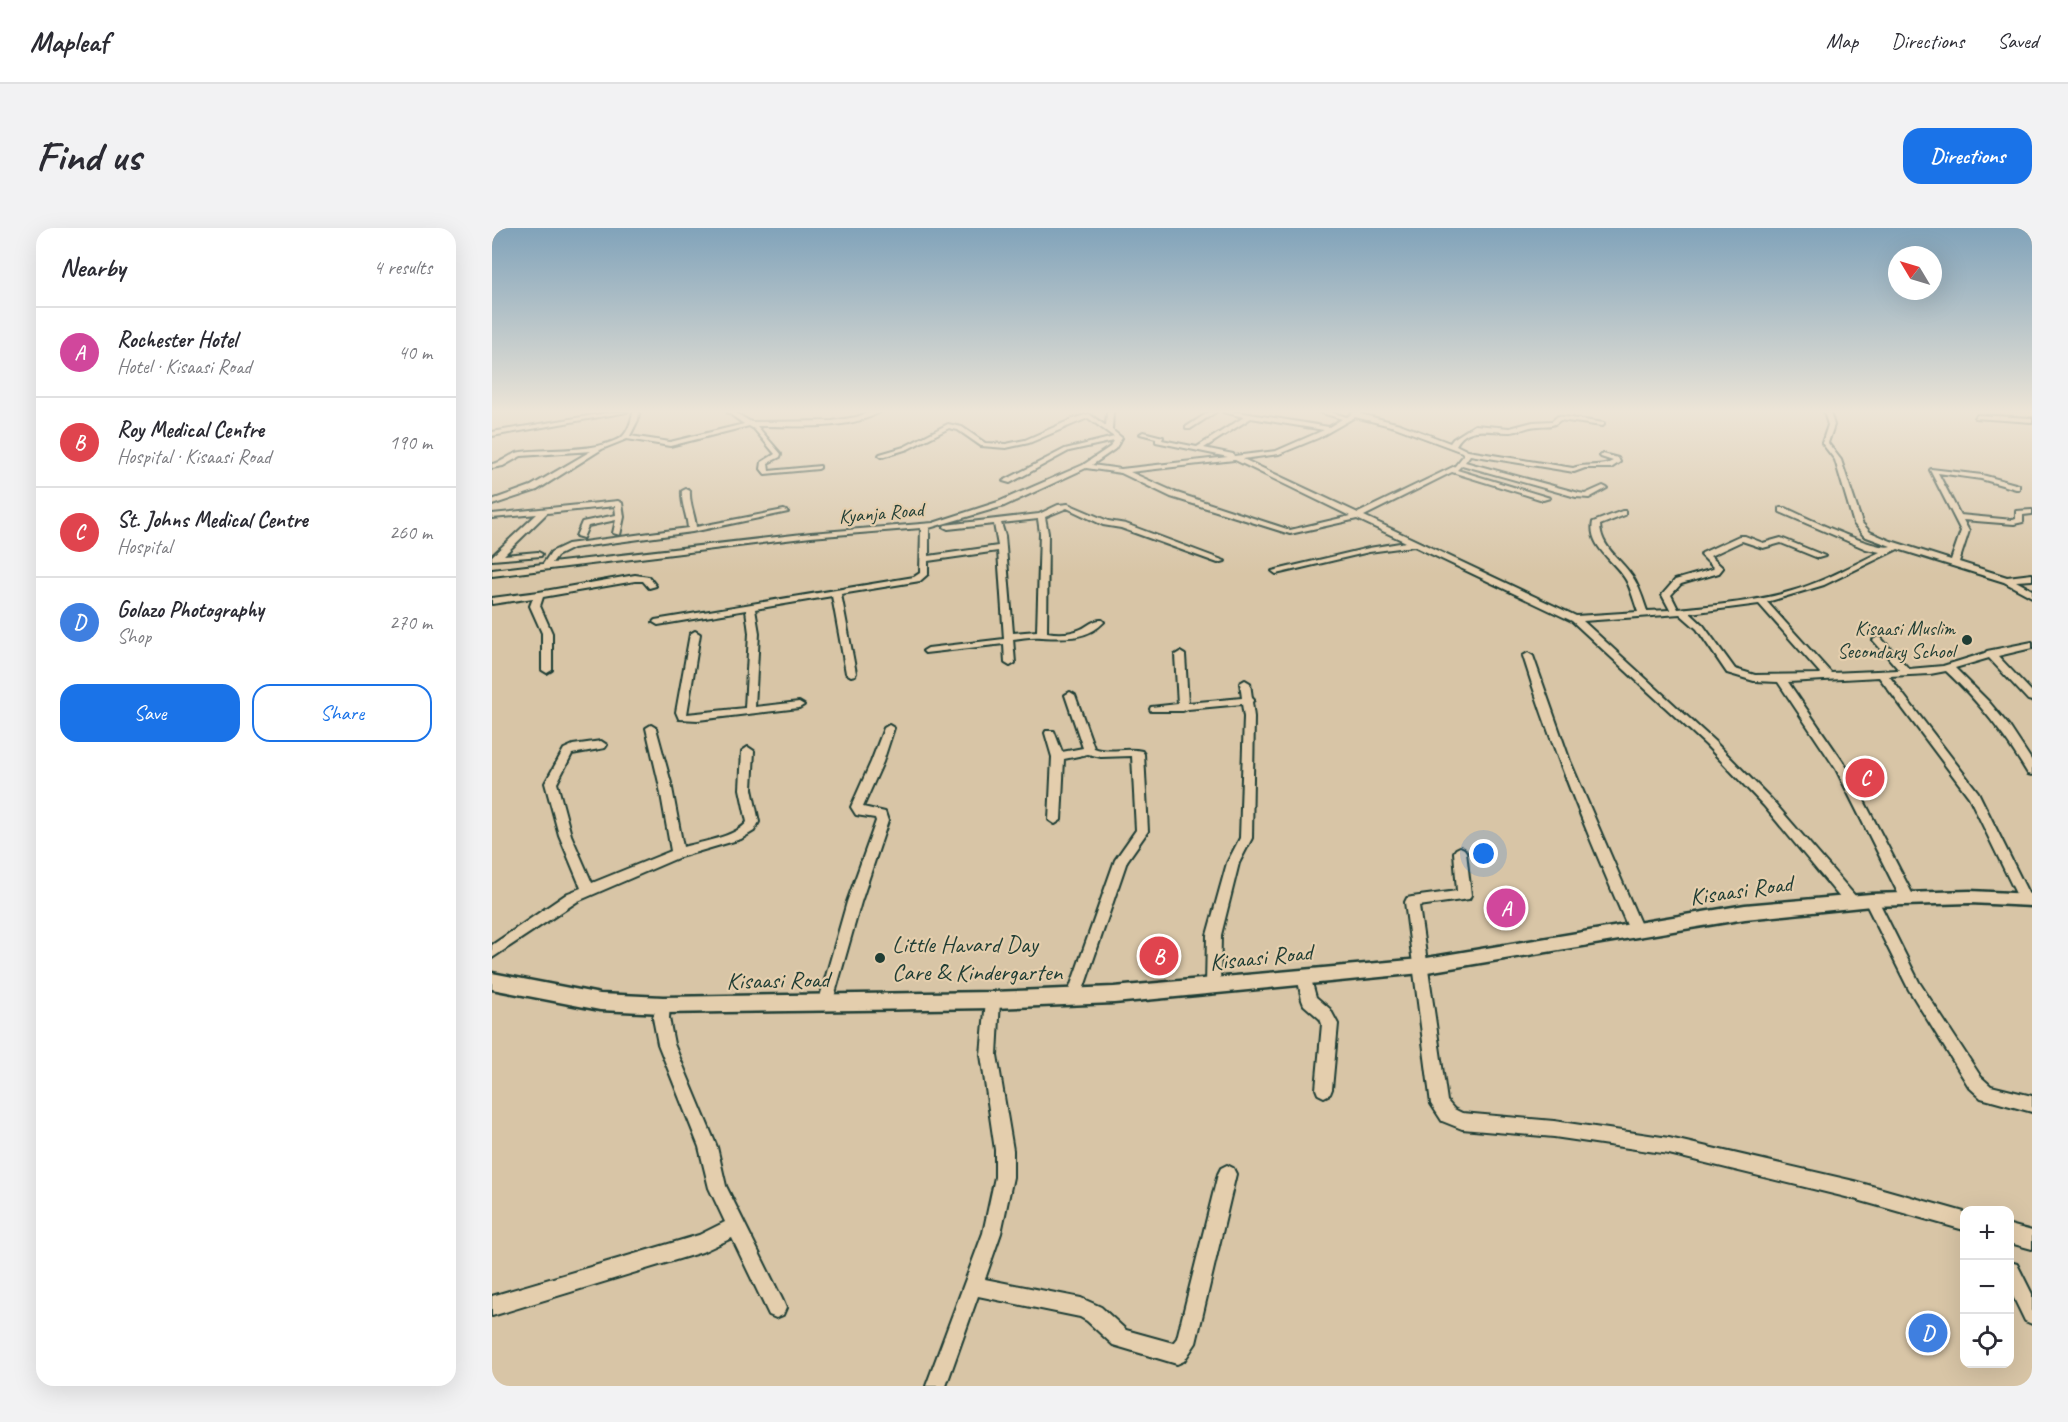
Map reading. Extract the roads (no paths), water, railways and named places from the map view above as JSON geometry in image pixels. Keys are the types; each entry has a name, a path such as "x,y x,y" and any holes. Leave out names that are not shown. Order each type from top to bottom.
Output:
{"main road":[{"name":"Kisaasi Road","path":"492,981 600,1002 663,1005 825,1004 1074,996 1213,987 1304,976 1421,966 1745,912 1851,901 1970,897 2029,900"}],"street":[{"path":"492,503 534,488 570,466"},
{"path":"764,466 767,473 818,467"},
{"path":"1007,481 1036,466"},
{"path":"1085,466 1120,471 1166,466"},
{"name":"Kyanja Road","path":"492,573 800,537 925,528 1001,504 1085,466"},
{"path":"1256,466 1575,619 1710,743 1768,803 1851,901"},
{"path":"1120,471 1174,495 1286,532 1310,529 1358,516 1457,466"},
{"path":"1472,466 1579,495 1586,496 1603,488"},
{"path":"1549,466 1574,470 1582,466"},
{"path":"1840,466 1858,524 1872,537 2007,580 2032,594"},
{"path":"1451,470 1546,498"},
{"path":"1955,562 1965,535 1959,517 1933,470 1982,477 2016,488"},
{"path":"686,491 685,502 691,515 692,530"},
{"path":"492,516 618,503 620,518 617,533"},
{"path":"658,622 917,579 924,574 925,528 1041,516 1061,507 1071,507 1106,523 1123,526 1221,561"},
{"path":"1783,510 1869,547 1888,551"},
{"path":"494,558 544,511"},
{"path":"546,567 554,554 575,545 692,530 783,512"},
{"path":"1959,517 2014,522 2020,520 2019,513 2032,512"},
{"path":"1622,513 1596,524 1595,534 1601,546 1629,578 1643,613"},
{"path":"1041,516 1044,533 1042,634"},
{"path":"580,536 585,524 620,518"},
{"path":"997,522 1002,548 1010,663"},
{"path":"1821,556 1781,540 1763,546 1742,538 1705,555 1719,568 1716,571 1678,582 1666,595 1679,611 1700,627 1731,671 1754,678 1829,677 1949,668 1990,653 2030,647"},
{"path":"1276,571 1369,550 1416,543"},
{"path":"1575,619 1762,602 1807,589 1898,546"},
{"path":"924,559 1002,548"},
{"path":"494,558 538,554"},
{"path":"2007,580 2032,577"},
{"path":"492,602 635,578 646,579 652,586"},
{"path":"836,593 851,673"},
{"path":"539,595 535,606 547,633 547,670"},
{"path":"1762,602 1829,677"},
{"path":"750,607 754,633 750,710"},
{"path":"928,651 1009,638 1068,634 1091,628 1099,622"},
{"path":"695,634 681,712 683,717 799,705"},
{"path":"1878,640 1906,672"},
{"path":"1990,653 2032,698"},
{"path":"1180,655 1183,708"},
{"path":"1528,656 1541,698 1580,799 1636,930"},
{"path":"1949,668 1997,715 2032,771"},
{"path":"1882,674 1974,795 2029,900"},
{"path":"1781,679 1841,768 1908,899"},
{"path":"1213,987 1215,935 1233,862 1246,838 1249,700 1245,683"},
{"path":"1070,694 1089,750"},
{"path":"1155,708 1183,708 1249,700"},
{"path":"651,728 674,824 678,852 676,854"},
{"path":"825,1004 852,910 882,821 881,815 860,812 857,807 889,728"},
{"path":"1050,733 1058,758 1055,820"},
{"path":"589,891 565,835 550,783 568,752 573,749 601,745"},
{"path":"1058,758 1089,750 1099,754 1132,752 1138,754 1142,831 1121,860 1074,996"},
{"path":"492,952 556,907 589,891 676,854 737,836 753,826 746,789 748,751"},
{"path":"1460,852 1464,895 1412,902 1439,1104 1454,1119 1575,1132 1669,1146 1854,1190 1960,1220"},
{"path":"1871,900 1914,986 1975,1082 1987,1093 2032,1104"},
{"path":"1304,976 1309,1000 1325,1014 1330,1024 1324,1089"},
{"path":"936,1386 992,1233 1004,1177 1004,1150 990,1066 993,1000"},
{"path":"663,1005 661,1018 666,1044 708,1147 718,1188 776,1308"},
{"path":"974,1286 1081,1308 1094,1314 1120,1338 1177,1354 1186,1343 1227,1174"},
{"path":"492,1306 692,1246 736,1226"},
{"path":"2014,1235 2032,1240"},
{"path":"2014,1279 2032,1314"}],"place":[{"name":"Kisaasi Muslim Secondary School","path":"1967,640"},
{"name":"St. Johns Medical Centre","path":"1865,778"},
{"name":"Rochester Hotel","path":"1506,908"},
{"name":"Roy Medical Centre","path":"1159,956"},
{"name":"Little Havard Day Care & Kindergarten","path":"880,958"},
{"name":"Golazo Photography","path":"1928,1333"}]}
